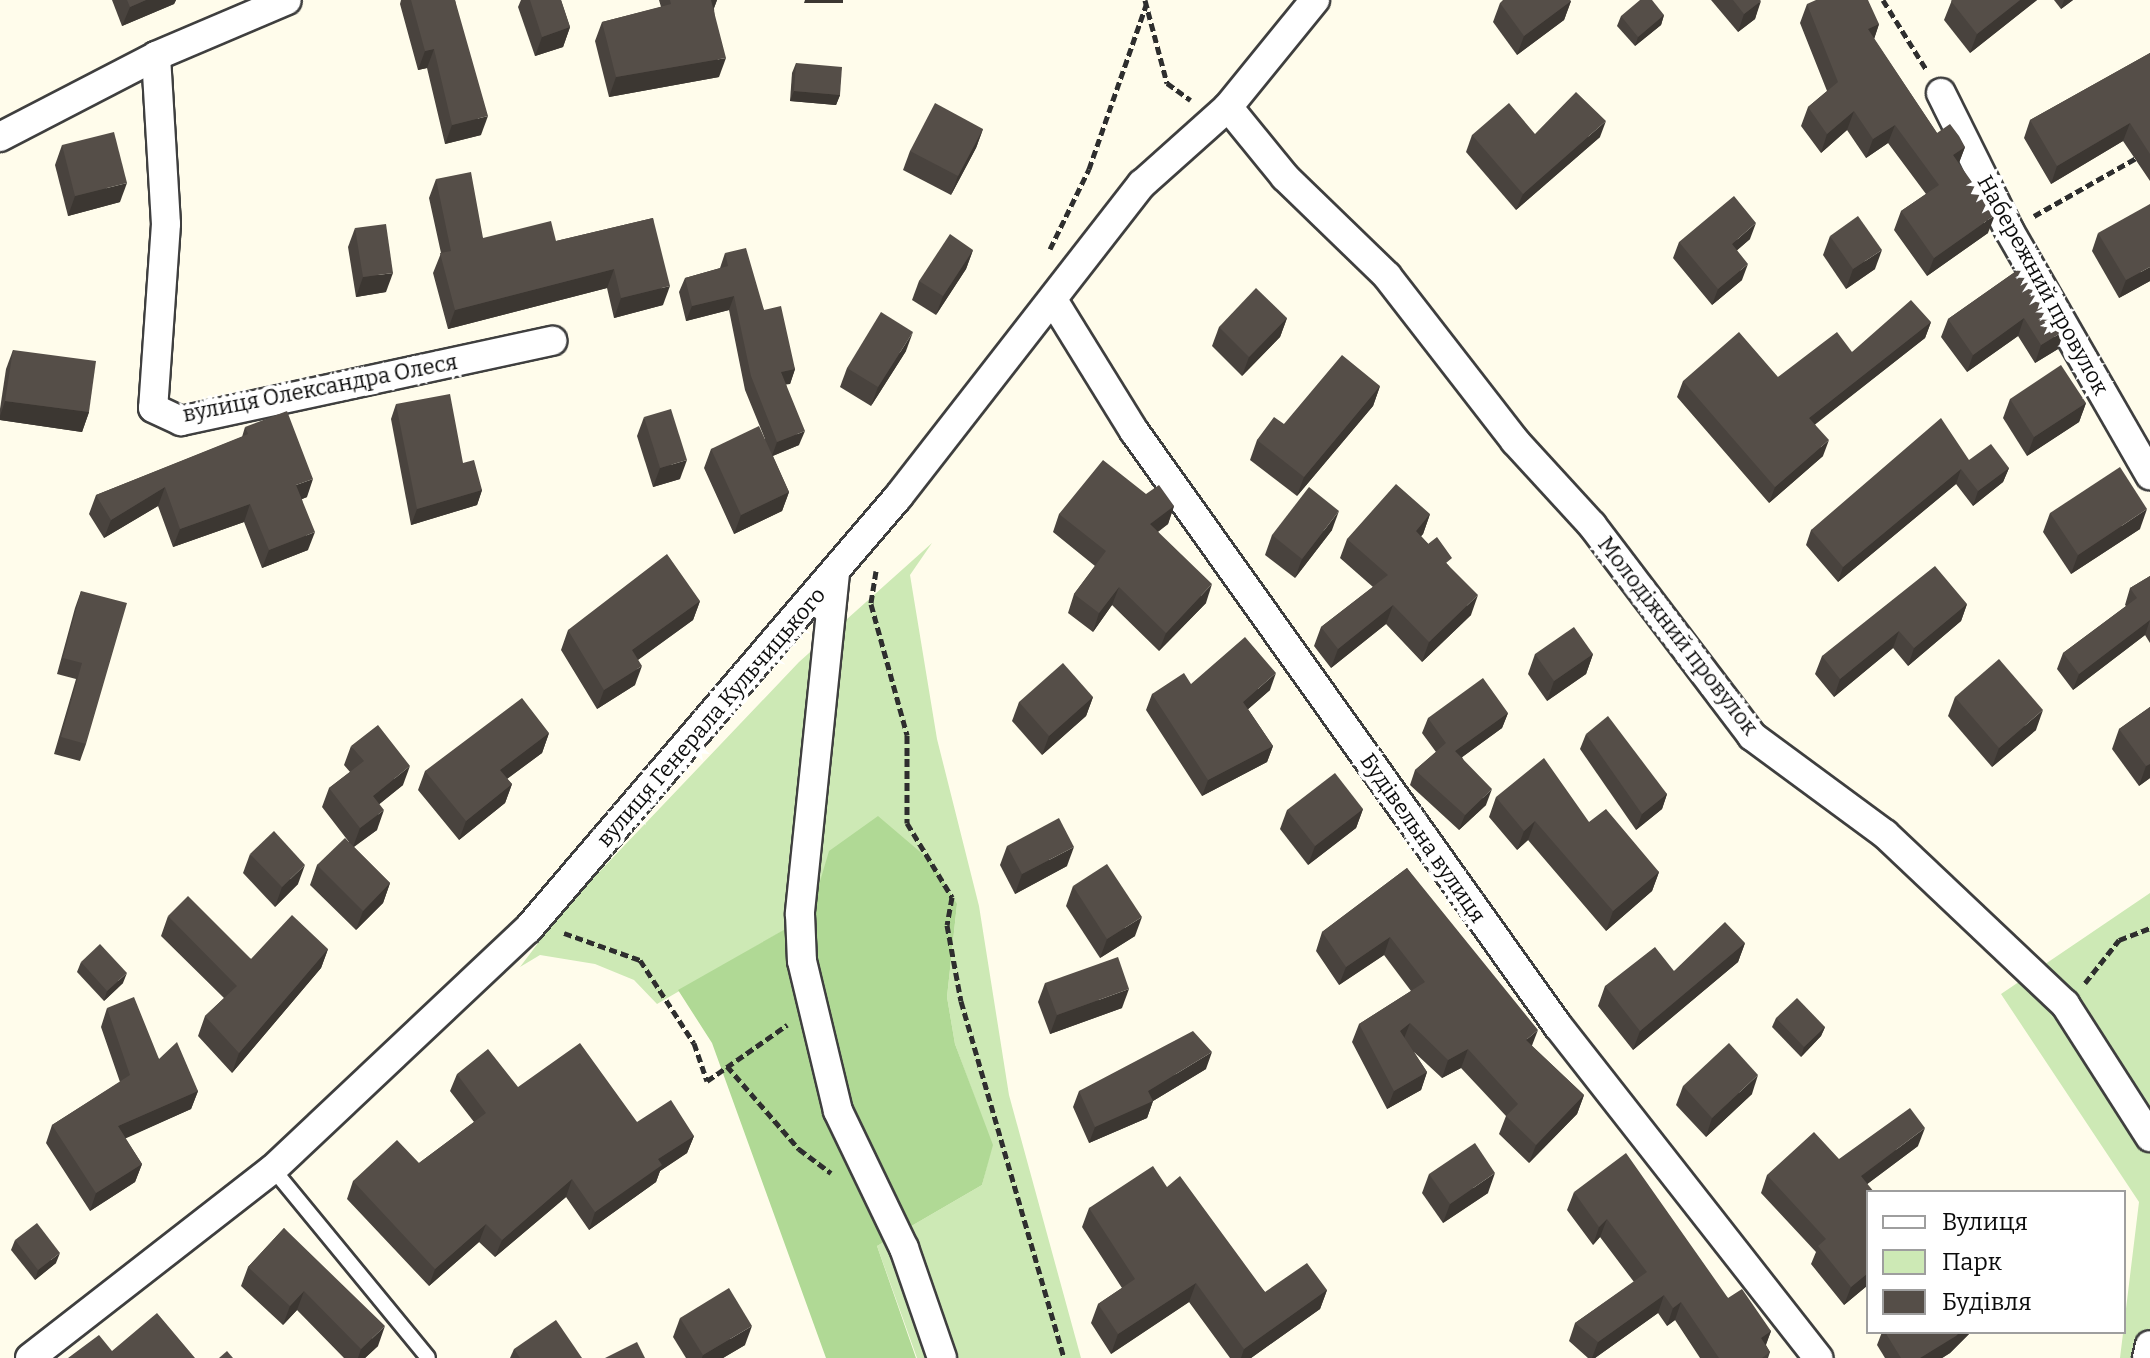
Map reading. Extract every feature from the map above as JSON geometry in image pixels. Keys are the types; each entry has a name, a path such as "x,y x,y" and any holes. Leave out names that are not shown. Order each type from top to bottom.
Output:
{"street":[{"path":"0,137 156,56 287,0"},
{"name":"вулиця Генерала Кульчицького","path":"30,1358 273,1169 528,929 835,573 1142,184 1228,107 1315,0"},
{"name":"вулиця Олександра Олеся","path":"156,56 166,224 153,408 181,421 552,341"},
{"name":"Набережний провулок","path":"1941,93 2009,230 2150,475"},
{"name":"Молодіжний провулок","path":"1228,107 1285,177 1387,276 1515,441 1592,525 1752,736 1885,834 2065,1004 2150,1137"},
{"name":"Будівельна вулиця","path":"1053,300 1134,431 1549,1014 1818,1358"},
{"path":"835,573 800,914 810,1004 838,1111 904,1248 942,1358"},
{"path":"2147,1358 2150,1345"}],"lane":[{"path":"273,1169 428,1358"}],"path":[{"path":"1883,0 1941,93"},
{"path":"1145,2 1167,83 1191,101 1228,107"},
{"path":"1053,300 1047,279 1051,238 1089,169 1145,2"},
{"path":"2009,230 2150,150"},
{"path":"880,558 871,604 907,735 907,823 952,897 947,925 961,1001 1064,1358"},
{"path":"2065,1004 2119,940 2150,928"},
{"path":"528,929 596,939 640,960 694,1043 707,1081 769,1042 810,1004"},
{"path":"727,1066 799,1149 843,1185"}],"green space":[{"path":"932,543 910,575 937,739 979,906 1009,1095 1081,1358 917,1358 877,1246 982,1185 992,1145 955,1044 947,997 957,904 810,915 657,1004 634,980 595,964 540,955 520,967 563,910 799,662"},
{"path":"878,816 932,862 957,904 947,997 955,1044 993,1145 982,1185 877,1246 916,1358 826,1358 712,1043 678,990 810,915 829,851"},
{"path":"2150,893 2150,1358 2120,1358 2123,1334 2126,1334 2126,1309 2139,1202 2001,994"}],"building":[{"path":"127,0 146,0 130,7"},
{"path":"411,0 455,0 488,116 452,125 434,49 425,51"},
{"path":"530,0 561,0 570,27 542,37"},
{"path":"670,0 711,0 726,58 616,77 602,22 671,4"},
{"path":"1503,0 1571,1 1524,36 1500,3"},
{"path":"1640,0 1652,0 1664,15 1638,37 1621,16"},
{"path":"1733,0 1760,0 1761,1 1744,14"},
{"path":"1816,0 1868,0 1879,24 1868,29 1937,133 1950,124 1965,147 1953,155 1995,215 1934,258 1901,211 1939,185 1895,125 1873,139 1854,111 1827,134 1808,107 1838,82 1807,4"},
{"path":"1952,0 2020,0 1977,34"},
{"path":"2150,53 2150,154 2130,123 2057,166 2030,120"},
{"path":"796,63 842,67 840,95 794,91"},
{"path":"1576,92 1606,121 1523,194 1472,135 1509,103 1535,134"},
{"path":"935,103 983,129 958,176 910,151"},
{"path":"114,132 127,183 75,196 62,145"},
{"path":"471,172 483,238 551,221 556,241 653,218 670,286 621,298 614,269 455,310 440,253 451,251 436,179"},
{"path":"1734,196 1756,223 1732,244 1748,264 1718,289 1679,242"},
{"path":"2150,204 2150,267 2126,280 2098,233"},
{"path":"1858,216 1882,250 1853,269 1830,236"},
{"path":"386,224 393,273 363,277 355,228"},
{"path":"950,234 973,250 943,296 919,281"},
{"path":"746,248 764,310 781,306 795,369 781,372 805,431 777,442 751,376 734,296 692,306 685,278 728,266 725,253"},
{"path":"2022,267 2064,331 2041,345 2024,318 1973,355 1948,319"},
{"path":"1256,288 1287,318 1249,357 1219,327"},
{"path":"1911,300 1931,322 1809,418 1829,440 1775,487 1683,381 1739,332 1778,377 1837,332 1852,352"},
{"path":"881,312 913,332 878,387 847,368"},
{"path":"13,350 96,361 89,412 5,401"},
{"path":"1342,355 1380,386 1304,477 1257,440 1274,417 1284,424"},
{"path":"2061,365 2086,403 2034,437 2010,399"},
{"path":"450,394 463,463 474,460 482,490 417,509 396,404"},
{"path":"671,409 687,460 660,468 644,417"},
{"path":"287,411 313,479 296,485 315,532 269,550 250,504 180,529 165,487 111,520 96,495 248,434 245,427"},
{"path":"1941,418 1969,460 1991,444 2009,468 1978,491 1961,469 1843,567 1811,530"},
{"path":"759,426 789,492 741,515 711,449"},
{"path":"1103,460 1146,494 1159,485 1174,506 1150,524 1212,584 1166,633 1119,587 1099,613 1074,594 1106,551 1059,514"},
{"path":"2120,467 2147,509 2078,555 2050,513"},
{"path":"1396,484 1430,514 1416,531 1428,544 1437,537 1452,558 1446,563 1478,595 1429,642 1393,605 1338,649 1321,627 1388,575 1347,539"},
{"path":"1309,487 1339,511 1302,559 1272,535"},
{"path":"667,554 700,601 632,650 642,666 604,690 568,630"},
{"path":"1935,566 1967,604 1914,648 1899,631 1840,679 1822,656"},
{"path":"2150,576 2150,620 2079,674 2063,653 2137,598 2130,588"},
{"path":"81,591 127,603 86,744 61,737 82,663 63,658"},
{"path":"1574,627 1593,654 1554,681 1535,654"},
{"path":"1245,637 1276,673 1243,702 1273,746 1208,780 1152,694 1184,673 1191,684"},
{"path":"1999,659 2043,710 1999,748 1955,697"},
{"path":"1063,663 1093,697 1049,736 1019,702"},
{"path":"1483,678 1508,713 1455,751 1492,789 1465,815 1415,770 1446,743 1428,718"},
{"path":"522,698 549,733 500,770 512,784 466,821 425,771"},
{"path":"2150,707 2150,764 2146,766 2119,729"},
{"path":"1608,716 1667,794 1642,814 1586,734"},
{"path":"378,725 410,766 373,796 384,810 360,828 329,788 364,761 351,746"},
{"path":"1544,758 1589,822 1606,809 1659,872 1613,911 1535,821 1524,831 1496,797"},
{"path":"1335,773 1363,809 1315,846 1287,810"},
{"path":"1059,818 1074,847 1022,874 1007,846"},
{"path":"274,831 305,865 282,887 250,854"},
{"path":"345,838 390,883 363,911 317,865"},
{"path":"1107,864 1142,917 1107,939 1073,886"},
{"path":"1407,868 1538,1030 1526,1040 1584,1095 1536,1145 1506,1116 1518,1104 1468,1049 1448,1060 1410,1023 1400,1031 1427,1072 1394,1091 1359,1024 1425,982 1390,937 1346,967 1322,932"},
{"path":"188,896 251,959 292,915 328,949 239,1053 205,1016 237,986 168,916"},
{"path":"1725,922 1745,943 1640,1031 1605,986 1655,947 1674,971"},
{"path":"100,944 127,973 107,991 81,962"},
{"path":"1118,957 1129,989 1057,1015 1045,983"},
{"path":"134,997 159,1059 177,1042 198,1091 118,1126 142,1164 96,1193 52,1125 130,1075 107,1008"},
{"path":"1797,998 1825,1027 1804,1047 1776,1018"},
{"path":"1193,1031 1212,1052 1148,1091 1153,1101 1095,1127 1079,1091"},
{"path":"580,1043 637,1122 671,1100 694,1136 658,1159 662,1165 595,1212 572,1179 502,1240 486,1224 435,1269 353,1181 397,1140 419,1163 486,1113 457,1074 488,1049 518,1087"},
{"path":"1729,1043 1758,1075 1712,1118 1683,1086"},
{"path":"1910,1108 1925,1128 1861,1176 1872,1190 1866,1190 1866,1275 1851,1287 1818,1246 1826,1239 1767,1175 1814,1132 1839,1159"},
{"path":"1475,1143 1495,1173 1450,1204 1429,1174"},
{"path":"1626,1153 1728,1298 1742,1289 1771,1331 1761,1338 1770,1352 1762,1358 1719,1358 1681,1302 1673,1308 1664,1295 1598,1342 1575,1323 1647,1272 1607,1219 1599,1227 1574,1192"},
{"path":"1153,1166 1167,1187 1180,1176 1265,1292 1307,1263 1327,1290 1244,1349 1196,1283 1118,1334 1098,1304 1135,1279 1089,1208"},
{"path":"37,1223 60,1253 38,1270 15,1240"},
{"path":"284,1228 385,1326 361,1349 304,1291 290,1306 248,1267"},
{"path":"729,1288 752,1326 703,1355 680,1318"},
{"path":"157,1313 195,1358 68,1358 99,1335 112,1351"},
{"path":"556,1320 582,1358 520,1358 514,1349"},
{"path":"1886,1334 1958,1334 1920,1358 1901,1358"},
{"path":"637,1342 645,1358 605,1358"},
{"path":"227,1351 233,1358 219,1358"}]}
